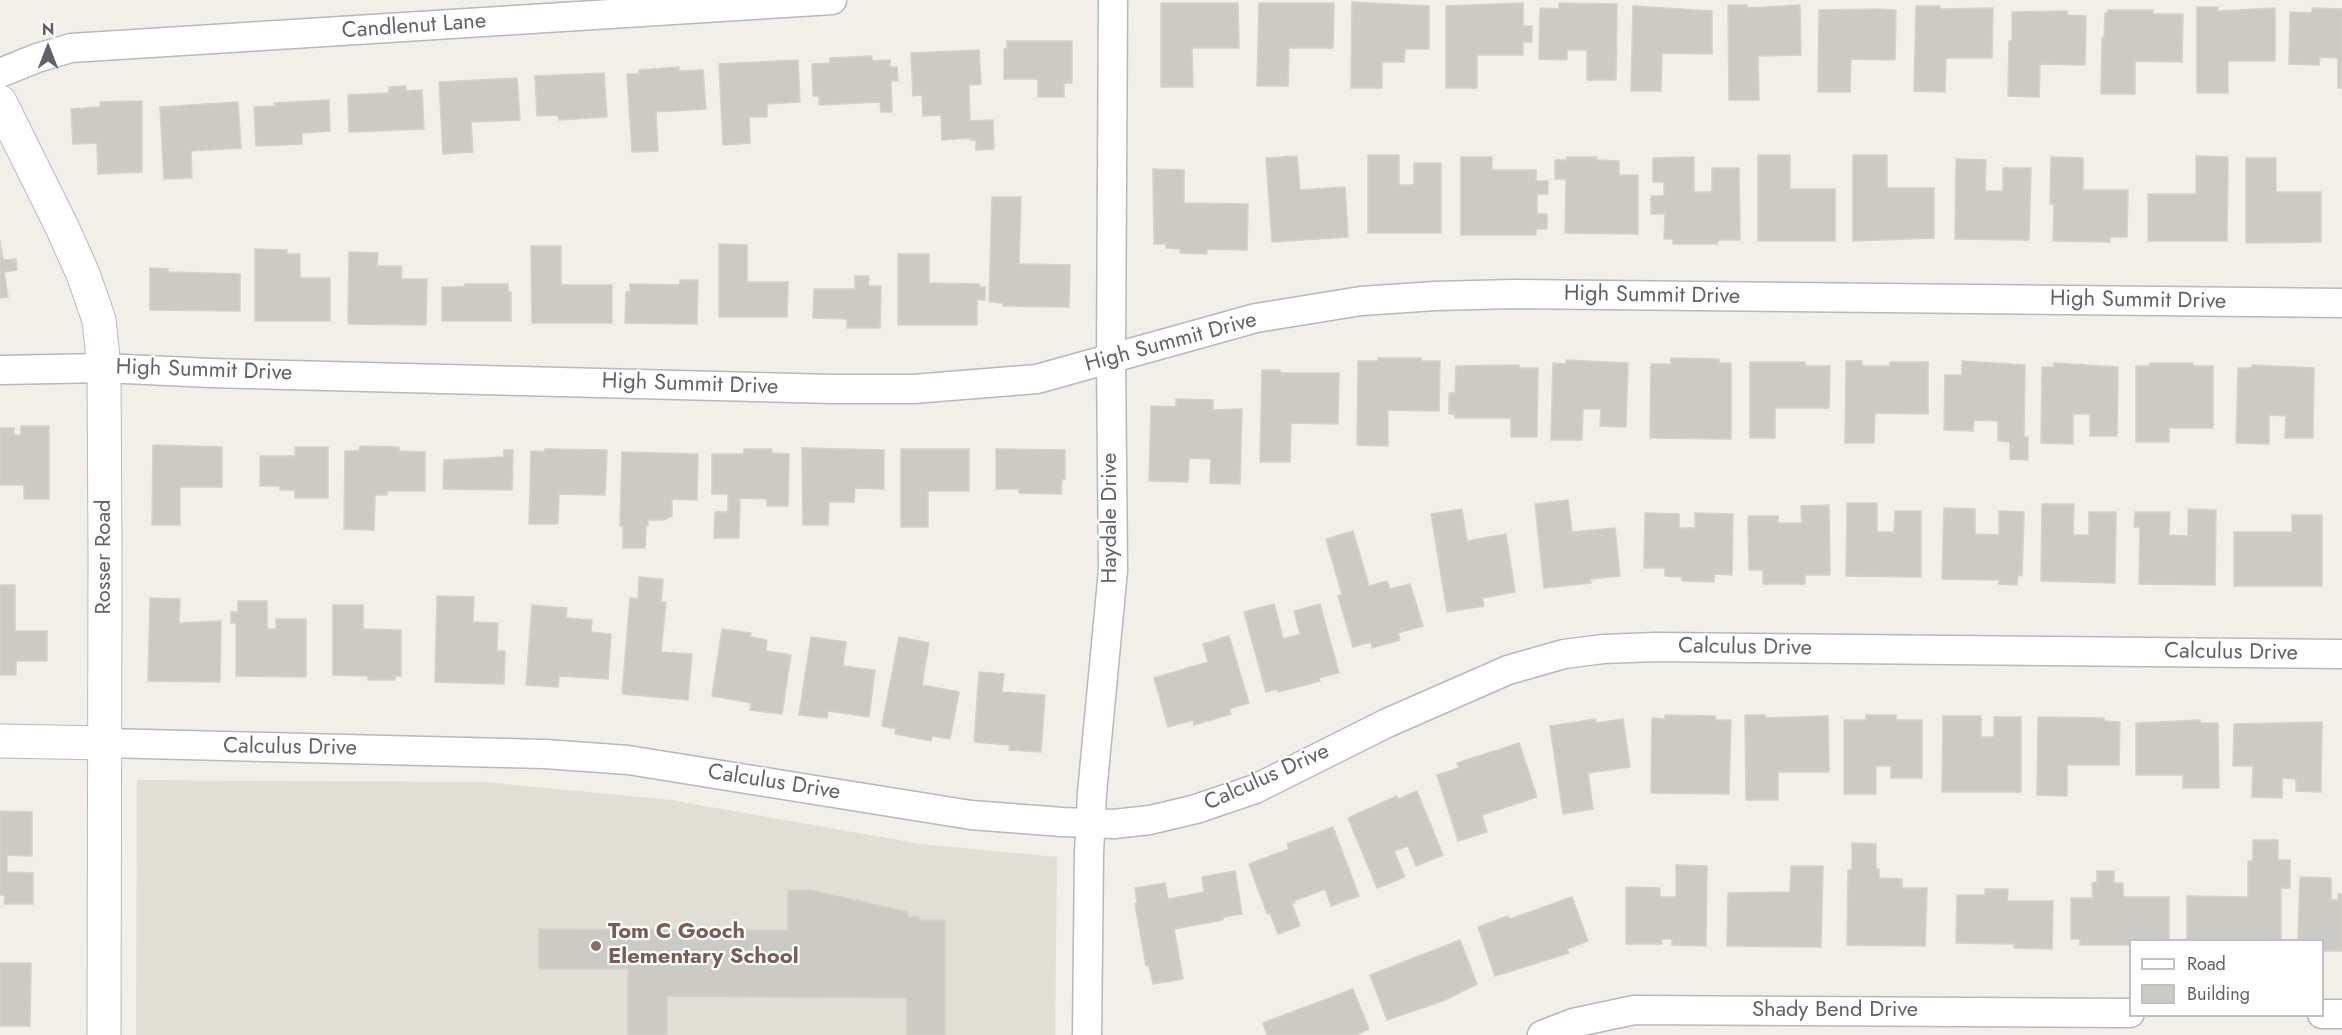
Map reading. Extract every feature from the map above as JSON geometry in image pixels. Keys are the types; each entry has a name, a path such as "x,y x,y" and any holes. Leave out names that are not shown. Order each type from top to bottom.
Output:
{"street":[{"name":"Candlenut Lane","path":"0,73 37,58 71,48 832,0"},
{"name":"Haydale Drive","path":"1087,1035 1090,823 1113,570 1111,357 1113,0"},
{"name":"Rosser Road","path":"0,102 83,274 99,320 104,368 104,1035"},
{"name":"High Summit Drive","path":"0,370 104,368 210,373 913,389 1037,379 1256,318 1361,301 1435,296 1514,294 2342,303"},
{"name":"Calculus Drive","path":"0,741 545,754 616,759 744,777 971,815 1114,824 1150,820 1206,806 1255,789 1387,723 1508,670 1564,654 1603,648 2342,654"},
{"name":"Shady Bend Drive","path":"1542,1035 1573,1023 1634,1010 2129,1013"},
{"path":"2324,1014 2342,1014"}],"shaded area":[{"name":"Tom C Gooch Elementary School","path":"137,780 484,782 671,800 921,844 1057,857 1055,1035 136,1035"}],"building":[{"path":"1352,2 1429,6 1429,49 1405,49 1404,62 1382,62 1382,88 1351,88"},
{"path":"1161,3 1238,3 1239,48 1192,48 1193,87 1161,87"},
{"path":"1259,3 1334,3 1333,48 1289,48 1288,86 1257,86"},
{"path":"1523,3 1523,26 1532,26 1532,42 1523,42 1523,55 1477,55 1477,88 1446,88 1446,6"},
{"path":"1559,3 1617,4 1616,80 1587,80 1587,50 1567,50 1567,60 1539,59 1540,8 1559,9"},
{"path":"1728,5 1747,5 1747,8 1800,5 1801,55 1758,56 1759,100 1729,100"},
{"path":"1633,6 1712,11 1712,54 1662,53 1661,91 1631,91"},
{"path":"1916,6 1940,6 1940,9 1993,8 1992,58 1946,58 1945,92 1914,91"},
{"path":"2197,7 2218,7 2218,11 2275,8 2275,61 2228,61 2228,93 2197,93"},
{"path":"2312,8 2342,9 2342,88 2338,88 2338,58 2320,57 2319,65 2289,64 2290,12 2312,13"},
{"path":"1819,10 1896,10 1895,60 1851,59 1850,92 1818,92"},
{"path":"2108,10 2153,10 2153,14 2183,14 2182,62 2135,61 2135,94 2101,94 2102,38 2104,38 2105,13 2108,13"},
{"path":"2067,11 2067,15 2086,16 2085,65 2040,64 2039,97 2008,96 2012,12"},
{"path":"1007,41 1072,41 1072,83 1064,83 1064,97 1038,97 1038,79 1004,79 1004,49 1007,49"},
{"path":"979,50 981,84 969,85 970,121 993,120 994,149 976,150 976,140 970,140 970,138 942,140 941,115 923,116 922,95 913,96 911,53"},
{"path":"872,56 872,61 890,60 890,67 897,67 898,81 891,81 892,112 881,112 880,102 819,105 819,96 813,96 812,64 830,63 830,58"},
{"path":"798,60 800,102 767,104 767,117 749,117 750,143 723,145 719,64"},
{"path":"679,67 679,71 703,70 706,109 656,112 658,151 632,152 627,74 639,74 639,70"},
{"path":"604,73 607,117 559,120 558,115 537,116 535,76"},
{"path":"517,78 520,120 471,122 473,152 443,154 439,82"},
{"path":"406,86 406,91 422,90 424,129 349,132 348,95 389,93 389,87"},
{"path":"329,100 330,131 302,133 302,144 256,146 254,107 275,106 274,103"},
{"path":"142,101 142,172 98,174 97,143 73,144 71,109 100,107 100,102"},
{"path":"238,102 241,148 191,151 192,178 164,179 160,107"},
{"path":"1368,155 1399,155 1399,185 1414,185 1414,163 1441,163 1441,233 1368,233"},
{"path":"1758,155 1790,155 1790,189 1835,189 1835,241 1758,241"},
{"path":"1853,155 1887,155 1887,188 1934,188 1934,238 1853,241"},
{"path":"1297,156 1300,190 1345,187 1348,237 1272,242 1266,158"},
{"path":"2196,156 2228,157 2227,241 2148,241 2148,194 2196,194"},
{"path":"1461,157 1492,157 1492,170 1536,170 1536,181 1548,181 1548,194 1537,194 1537,214 1547,214 1547,229 1536,229 1536,235 1461,235"},
{"path":"1567,157 1597,157 1597,160 1619,161 1619,175 1638,175 1638,234 1565,233 1566,179 1555,179 1555,160 1567,160"},
{"path":"1694,157 1694,192 1712,192 1712,168 1739,168 1740,240 1718,240 1718,244 1673,244 1673,239 1664,239 1665,214 1651,214 1651,196 1664,196 1664,182 1653,182 1653,158"},
{"path":"2051,157 2083,158 2083,190 2128,190 2127,237 2110,237 2110,242 2053,241 2054,204 2050,204"},
{"path":"2246,158 2276,158 2276,192 2321,192 2321,242 2246,243"},
{"path":"1956,159 1986,160 1985,191 2003,191 2003,168 2031,168 2029,240 1955,239"},
{"path":"1153,169 1184,170 1184,203 1248,204 1247,250 1207,249 1207,254 1180,253 1180,249 1166,248 1166,244 1154,244"},
{"path":"992,197 1021,197 1019,264 1070,265 1069,307 1003,306 1003,303 989,302"},
{"path":"0,241 3,260 16,259 17,270 4,272 8,297 0,298"},
{"path":"719,244 747,245 747,282 788,282 787,317 719,317"},
{"path":"531,246 561,246 561,285 612,285 612,323 532,323"},
{"path":"255,249 287,250 287,254 300,254 300,278 330,278 330,321 255,321"},
{"path":"349,252 378,253 377,266 402,266 401,279 427,279 426,325 348,324"},
{"path":"898,254 929,254 929,283 979,284 979,287 985,287 985,300 977,300 977,325 898,325"},
{"path":"150,268 168,269 168,272 240,274 240,311 150,310"},
{"path":"855,276 869,276 868,286 881,286 880,328 847,328 847,319 813,318 814,289 855,289"},
{"path":"680,280 698,280 697,324 625,323 626,292 630,292 630,284 680,285"},
{"path":"465,284 508,284 508,292 511,292 511,321 442,321 442,287 464,287"},
{"path":"1378,358 1421,358 1421,361 1440,361 1439,411 1388,410 1388,446 1357,445 1358,361 1378,361"},
{"path":"1671,358 1719,359 1719,363 1731,363 1731,439 1650,438 1651,364 1671,364"},
{"path":"1566,360 1628,363 1626,427 1600,426 1601,409 1583,409 1582,440 1551,440 1553,363 1566,364"},
{"path":"1846,361 1862,361 1862,366 1890,366 1890,362 1928,362 1928,414 1875,413 1874,443 1845,443"},
{"path":"1962,361 2025,365 2024,437 2028,437 2028,460 2010,459 2010,442 1998,441 1998,421 1974,420 1973,431 1944,430 1945,375 1962,375"},
{"path":"1750,362 1805,362 1805,366 1830,366 1829,408 1775,408 1775,438 1750,438"},
{"path":"2054,363 2118,367 2117,436 2090,436 2090,414 2073,414 2073,444 2041,443 2042,367 2054,367"},
{"path":"2150,363 2193,363 2193,366 2213,366 2213,428 2169,428 2169,442 2136,442 2136,366 2150,366"},
{"path":"1519,365 1519,368 1538,368 1537,437 1511,437 1511,418 1455,418 1455,414 1449,414 1449,393 1455,393 1456,366"},
{"path":"2252,365 2314,368 2313,438 2285,438 2286,416 2269,415 2269,444 2236,443 2238,368 2252,368"},
{"path":"1262,370 1280,370 1280,373 1339,373 1338,424 1291,423 1290,462 1260,462"},
{"path":"1176,399 1213,400 1213,410 1242,409 1240,484 1210,483 1211,459 1189,458 1188,482 1149,481 1151,406 1176,407"},
{"path":"21,426 49,426 49,499 24,499 24,485 0,485 0,428 14,428 14,435 21,435"},
{"path":"153,445 222,447 222,487 180,487 180,525 152,525"},
{"path":"360,446 399,447 399,451 425,452 425,491 387,491 387,495 375,495 374,530 344,529 345,451 359,451"},
{"path":"295,447 328,447 328,498 295,498 295,490 280,490 280,486 260,486 260,456 295,456"},
{"path":"802,448 884,450 884,489 855,488 854,502 829,502 828,525 803,525"},
{"path":"545,449 607,450 605,495 559,494 558,524 529,524 531,451 545,452"},
{"path":"744,449 772,449 772,453 789,454 788,506 767,506 767,499 740,498 739,538 714,538 715,512 728,512 728,494 712,494 712,454 744,454"},
{"path":"901,449 969,449 969,491 928,491 928,527 901,527"},
{"path":"996,449 1065,450 1065,479 1062,479 1061,494 1019,493 1019,489 996,489"},
{"path":"504,450 513,450 512,490 443,489 444,460 504,457"},
{"path":"622,452 698,454 697,500 672,499 672,516 663,520 648,520 645,548 623,548 623,526 620,526"},
{"path":"1568,500 1572,532 1615,528 1620,576 1590,579 1591,583 1544,588 1535,504"},
{"path":"1847,503 1877,503 1877,532 1894,532 1895,511 1921,511 1921,577 1846,576"},
{"path":"2042,504 2074,504 2073,535 2089,535 2089,512 2116,512 2115,583 2041,581"},
{"path":"1829,505 1830,575 1805,575 1805,584 1763,584 1763,570 1749,570 1748,516 1778,516 1778,523 1802,523 1801,506"},
{"path":"1944,508 1975,509 1975,534 1999,535 1999,511 2024,512 2022,576 2018,575 2017,585 1999,584 1999,580 1942,579"},
{"path":"1462,509 1467,541 1506,534 1515,592 1482,598 1484,606 1447,612 1431,514"},
{"path":"2188,509 2216,510 2215,585 2139,584 2140,527 2134,527 2135,512 2170,512 2169,535 2188,536"},
{"path":"1645,513 1679,514 1679,528 1695,528 1695,513 1733,514 1732,575 1714,574 1714,582 1682,581 1682,577 1665,576 1665,568 1644,568"},
{"path":"2292,515 2322,515 2322,586 2234,586 2234,532 2292,532"},
{"path":"1353,531 1369,586 1387,581 1390,589 1410,584 1423,626 1398,633 1400,640 1372,648 1371,642 1353,647 1338,596 1342,595 1326,539"},
{"path":"639,577 663,579 661,602 666,602 661,652 692,654 688,700 622,694 630,598 638,599"},
{"path":"0,585 15,585 15,631 47,631 47,661 16,661 16,675 0,675"},
{"path":"437,596 474,597 473,622 498,623 497,651 505,651 504,684 435,682"},
{"path":"150,598 180,599 179,623 221,621 220,682 148,681"},
{"path":"238,601 267,601 267,629 276,629 276,619 306,619 306,677 236,676 236,623 231,623 231,612 238,612"},
{"path":"1274,604 1283,639 1300,634 1294,611 1320,604 1339,673 1319,678 1320,681 1278,692 1277,689 1266,692 1244,612"},
{"path":"333,605 363,605 363,629 401,630 401,676 395,676 395,680 368,680 368,676 333,675"},
{"path":"532,605 567,608 566,618 592,620 591,632 611,634 608,679 559,676 558,687 526,685"},
{"path":"722,629 751,633 750,637 767,640 766,651 791,655 782,714 750,710 751,703 712,696"},
{"path":"1229,636 1249,703 1229,709 1231,714 1194,725 1193,720 1168,727 1154,678 1208,662 1203,644"},
{"path":"811,637 846,642 843,666 875,670 869,717 828,711 827,718 799,715"},
{"path":"899,637 929,643 922,685 959,692 950,739 932,736 931,741 895,734 896,729 882,726"},
{"path":"979,672 1004,674 1002,692 1045,695 1041,752 1009,750 1010,745 974,742"},
{"path":"1665,715 1715,716 1715,720 1731,720 1729,794 1651,793 1652,718 1665,719"},
{"path":"1745,715 1765,715 1765,718 1828,716 1829,772 1778,772 1778,800 1746,800"},
{"path":"1866,715 1896,715 1896,720 1922,720 1922,778 1891,778 1891,766 1876,766 1876,794 1844,794 1844,720 1866,720"},
{"path":"1943,716 1981,716 1981,737 1994,737 1994,717 2021,717 2021,792 1942,792"},
{"path":"2038,717 2104,718 2104,721 2120,722 2119,765 2067,765 2067,796 2037,795"},
{"path":"1596,719 1596,723 1623,719 1630,767 1588,773 1593,809 1563,814 1550,726"},
{"path":"2200,720 2200,723 2218,723 2219,788 2183,788 2183,775 2136,775 2136,723"},
{"path":"2322,722 2321,792 2296,791 2296,779 2282,778 2282,798 2252,797 2253,766 2233,766 2234,724"},
{"path":"1519,743 1537,797 1482,815 1487,832 1458,841 1437,775 1459,768 1457,763"},
{"path":"1417,791 1443,855 1416,866 1408,846 1394,851 1405,877 1377,888 1348,818 1397,796 1398,799"},
{"path":"0,811 32,812 32,856 7,855 7,872 33,873 33,904 4,904 5,895 0,895"},
{"path":"1333,827 1359,896 1331,906 1325,889 1294,901 1295,903 1292,904 1300,926 1278,934 1270,913 1267,914 1249,864 1289,849 1287,844"},
{"path":"2253,840 2278,840 2278,860 2290,860 2290,888 2281,888 2281,939 2187,939 2187,896 2248,897 2248,861 2253,861"},
{"path":"1852,843 1876,844 1876,869 1879,869 1879,878 1902,879 1902,888 1927,888 1925,946 1847,945 1848,870 1852,870"},
{"path":"1676,865 1707,866 1706,946 1672,945 1672,939 1662,939 1662,944 1626,944 1626,887 1660,888 1660,897 1676,897"},
{"path":"1791,866 1823,866 1821,947 1727,946 1728,893 1790,892"},
{"path":"1235,871 1242,914 1174,929 1183,979 1153,984 1149,966 1146,966 1135,904 1137,903 1135,888 1165,883 1168,899 1204,892 1202,877"},
{"path":"2097,871 2114,871 2114,883 2123,883 2123,897 2169,897 2169,939 2129,939 2129,945 2080,945 2080,939 2071,939 2071,898 2093,898 2092,883 2097,882"},
{"path":"2300,877 2331,878 2331,900 2338,900 2338,894 2342,894 2342,951 2324,951 2324,939 2298,939"},
{"path":"1985,889 2008,889 2007,901 2053,901 2052,949 2014,948 2014,944 1956,943 1957,895 1985,895"},
{"path":"788,890 811,890 908,912 908,917 919,917 919,920 945,920 945,1035 907,1035 907,998 667,996 667,1035 628,1035 628,969 539,969 539,929 788,930"},
{"path":"1572,897 1588,941 1567,949 1569,953 1495,976 1478,927 1508,916 1510,919"},
{"path":"1460,940 1477,984 1445,1000 1387,1020 1370,975"},
{"path":"0,963 31,963 30,1026 0,1026"},
{"path":"1353,989 1369,1029 1356,1035 1267,1035 1263,1023"}],"place":[{"name":"Tom C Gooch Elementary School","path":"596,946"}]}
